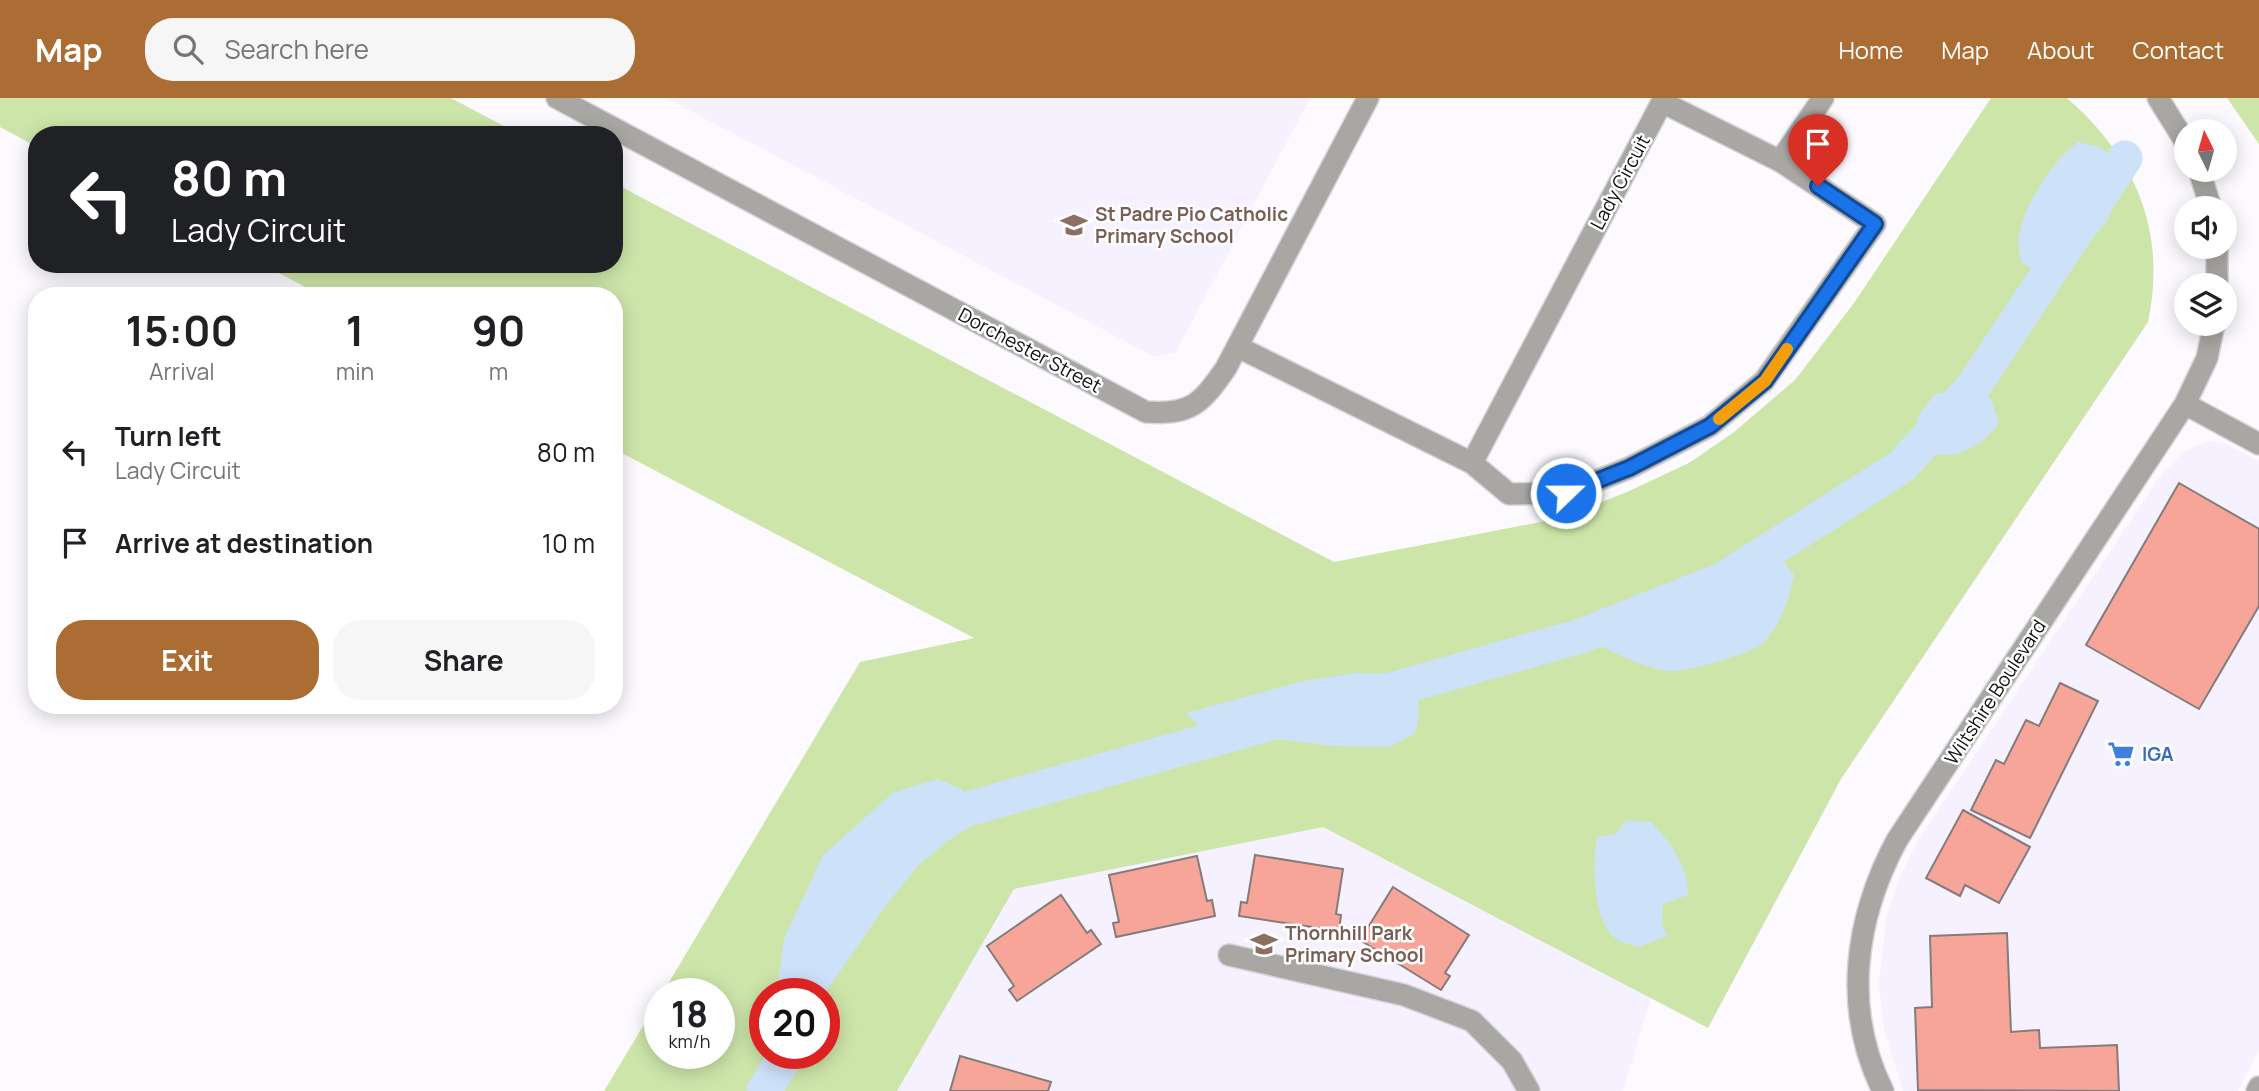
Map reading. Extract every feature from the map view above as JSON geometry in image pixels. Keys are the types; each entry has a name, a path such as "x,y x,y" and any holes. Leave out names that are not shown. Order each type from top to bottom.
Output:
{"street":[{"name":"Dorchester Street","path":"557,98 610,126"},
{"name":"Dorchester Street","path":"623,133 1146,412 1170,413 1191,409 1208,395 1238,347 1368,98"},
{"path":"1780,160 1823,98"},
{"path":"2158,98 2174,124"},
{"name":"Lady Circuit","path":"1238,347 1472,463 1509,494 1566,493 1629,468 1710,426 1765,381 1875,224 1780,160 1662,102 1472,463"},
{"name":"Wiltshire Boulevard","path":"1881,1087 1863,1037 1857,983 1861,933 1879,873 1912,817 2185,404 2207,358 2212,336"},
{"path":"2185,404 2259,444"},
{"path":"1229,955 1404,995 1472,1021 1512,1061 1529,1091"}],"shaded area":[{"name":"St Padre Pio Catholic Primary School","path":"666,98 1310,98 1176,352 1155,357"},
{"path":"2206,441 2224,443 2259,461 2259,1050 2238,1091 1903,1091 1884,1030 1879,983 1887,913 1901,874 1918,840 2162,473 2182,453"},
{"name":"Thornhill Park Primary School","path":"1323,827 1651,998 1623,1091 897,1091 1014,889"}],"green space":[{"path":"0,98 451,98 504,126 28,126 28,142 0,127"},
{"path":"1991,98 2067,98 2091,121 2128,171 2149,227 2153,289 2148,322 1841,779 1708,1028 1323,827 1014,889 897,1091 604,1091 644,1025 644,1069 735,1069 735,978 672,978 860,662 974,638 623,454 623,287 305,287 279,273 623,273 623,188 1334,562 1561,518 1627,492 1689,463 1734,432 1795,380 1854,303"},
{"path":"2227,98 2259,98 2259,144"}],"water":[{"path":"2078,142 2103,148 2114,170 2117,189 2114,207 2094,237 2046,277 2021,262 2018,245 2022,222 2041,183"},
{"path":"1973,387 1991,399 1999,423 1991,433 1963,452 1941,455 1918,447 1918,416 1935,394"},
{"path":"1773,548 1794,575 1779,620 1769,636 1756,647 1700,666 1666,671 1633,661 1581,636 1724,579"},
{"path":"1356,673 1405,674 1418,702 1415,733 1390,747 1334,746 1234,734 1198,725 1186,713 1303,681"},
{"path":"938,779 963,790 964,810 959,831 917,867 883,909 836,978 779,978 784,939 823,855 894,792"},
{"path":"1626,820 1651,822 1677,855 1687,884 1688,895 1663,904 1662,923 1667,936 1639,947 1618,940 1609,932 1603,921 1596,892 1597,837 1616,834"}],"building":[{"path":"2179,483 2259,529 2259,606 2199,709 2086,645"},
{"path":"2060,683 2098,701 2030,838 1971,810 1996,760 2004,764 2026,720 2039,726"},
{"path":"1963,810 2030,847 1999,903 1965,885 1960,896 1926,878"},
{"path":"1255,855 1343,869 1336,914 1341,915 1339,931 1239,916 1241,902 1247,903"},
{"path":"1197,856 1207,901 1212,900 1215,916 1116,937 1113,923 1119,922 1109,875"},
{"path":"1393,887 1469,935 1445,973 1450,976 1441,990 1355,937 1362,926 1367,929"},
{"path":"1061,895 1087,933 1091,930 1101,944 1017,1001 1009,990 1014,986 987,946"},
{"path":"2007,933 2011,1032 2039,1030 2040,1048 2117,1045 2119,1091 1918,1090 1915,1008 1932,1007 1930,936"},
{"path":"960,1056 1051,1082 1048,1091 950,1091"}],"waterway":[{"path":"1366,697 1581,636 1724,579 1902,466 1973,387 2125,158"},
{"path":"924,835 964,810 1278,721"},
{"path":"764,1091 778,1069"}],"slow traffic":[{"path":"1719,419 1765,381 1787,349"}],"place":[{"name":"St Padre Pio Catholic Primary School","path":"1074,225"},
{"name":"IGA","path":"2121,754"},
{"name":"Thornhill Park Primary School","path":"1264,944"}],"route":[{"path":"1566,493 1629,468 1710,426 1765,381 1875,224 1818,186"}]}
